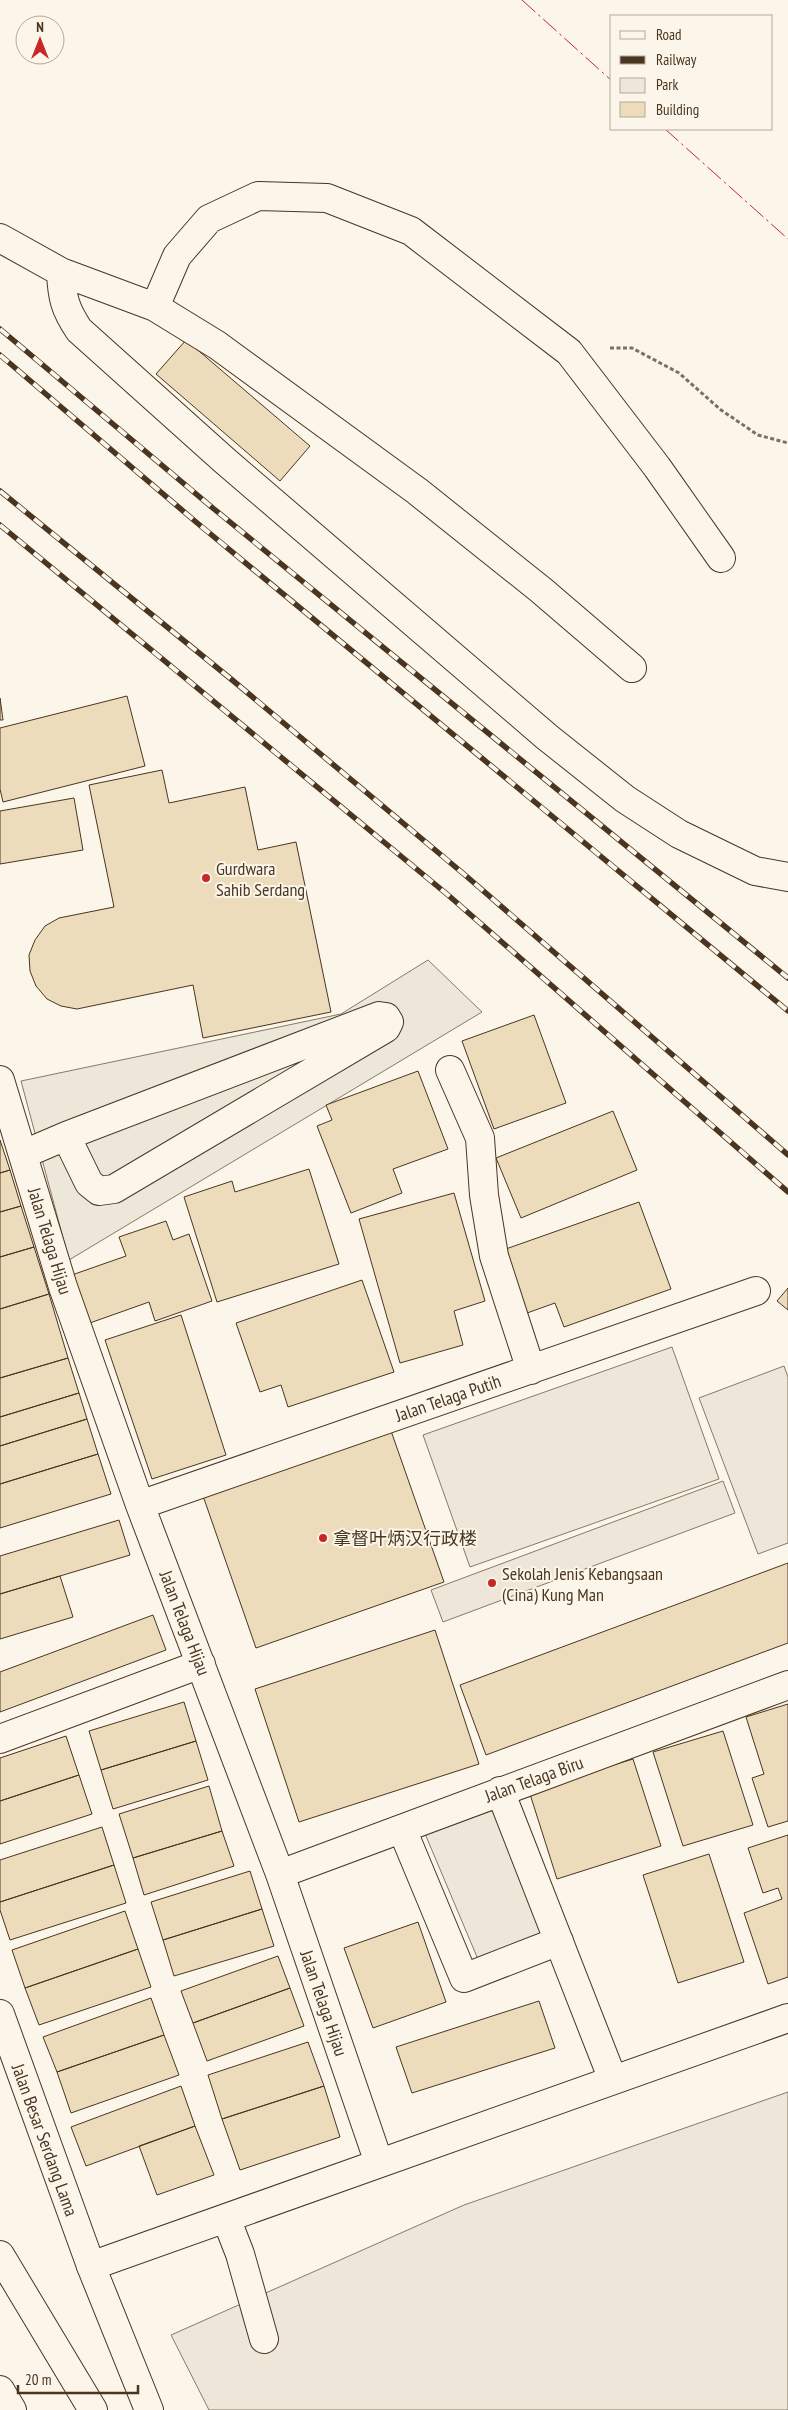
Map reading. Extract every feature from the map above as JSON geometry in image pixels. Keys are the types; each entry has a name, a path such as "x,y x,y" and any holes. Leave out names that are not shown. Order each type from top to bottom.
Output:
{"main road":[{"path":"155,307 177,256 208,219 258,196 327,198 411,231 569,352 657,467 721,558"},
{"path":"0,238 61,272 155,307 217,345 417,491 542,590 632,668"},
{"path":"61,272 61,291 66,310 79,330 224,460 547,737 625,799 679,834 755,871 788,877"},
{"path":"24,1154 66,1136 379,1016 386,1017 389,1022 386,1028 114,1189 99,1191 89,1183 66,1136"},
{"path":"450,1070 480,1138 484,1195 494,1256 531,1370"},
{"name":"Jalan Telaga Hijau","path":"0,1080 63,1287 140,1505 280,1874 379,2163"},
{"name":"Jalan Telaga Putih","path":"140,1505 756,1291"},
{"path":"0,1739 200,1664"},
{"name":"Jalan Telaga Biru","path":"280,1874 788,1685"},
{"path":"500,1792 613,2080"},
{"path":"402,1828 464,1978 559,1941"},
{"name":"Jalan Besar Serdang Lama","path":"0,2014 91,2266 149,2410"},
{"path":"91,2266 788,2018"},
{"path":"226,2218 240,2254 264,2339"},
{"path":"0,2256 93,2410"},
{"path":"0,2390 12,2410"}],"path":[{"path":"569,352 595,348 632,348 679,373 721,410 758,435 788,443"}],"green space":[{"path":"672,1347 719,1479 470,1567 423,1435"},
{"path":"784,1366 788,1377 788,1543 758,1554 699,1398"},
{"path":"723,1481 735,1513 443,1622 431,1590"},
{"path":"788,2092 788,2410 209,2410 171,2335 464,2205"}],"shaded area":[{"path":"428,960 482,1012 69,1260 21,1081 341,1014"},
{"path":"489,1801 546,1936 480,1964 423,1829"}],"building":[{"path":"186,340 310,446 280,481 156,374"},
{"path":"127,696 145,766 3,802 0,789 0,728"},
{"path":"0,698 3,720 0,720"},
{"name":"Gurdwara Sahib Serdang","path":"162,770 169,803 245,787 258,850 296,842 331,1012 203,1038 193,985 77,1009 61,1006 47,999 36,986 30,971 29,955 35,940 45,926 59,918 114,907 89,785"},
{"path":"74,798 83,850 0,864 0,811"},
{"path":"534,1015 566,1103 494,1129 462,1041"},
{"path":"418,1071 448,1149 393,1169 402,1193 351,1213 317,1126 332,1120 326,1105"},
{"path":"613,1111 637,1170 521,1218 496,1158"},
{"path":"0,1140 10,1170 0,1173"},
{"path":"309,1169 339,1264 217,1302 184,1197 232,1181 235,1192"},
{"path":"10,1170 21,1206 0,1212 0,1173"},
{"path":"454,1193 485,1301 454,1311 463,1345 400,1363 359,1219"},
{"path":"639,1202 671,1289 564,1327 555,1303 527,1313 503,1250"},
{"path":"21,1206 34,1247 0,1257 0,1212"},
{"path":"166,1221 173,1240 189,1234 212,1301 155,1321 149,1302 87,1324 69,1276 126,1256 119,1237"},
{"path":"34,1247 49,1294 0,1309 0,1257"},
{"path":"362,1280 394,1372 288,1407 281,1385 260,1392 236,1323"},
{"path":"788,1288 788,1310 777,1301"},
{"path":"49,1294 68,1358 0,1378 0,1309"},
{"path":"181,1315 226,1455 152,1479 105,1340"},
{"path":"68,1358 79,1393 0,1417 0,1378"},
{"path":"79,1393 87,1419 0,1446 0,1417"},
{"path":"87,1419 98,1454 0,1484 0,1446"},
{"name":"拿督叶炳汉行政楼","path":"390,1428 444,1582 256,1648 202,1493"},
{"path":"98,1454 111,1494 0,1528 0,1484"},
{"path":"119,1520 130,1555 0,1594 0,1556"},
{"path":"788,1563 788,1643 486,1755 460,1685"},
{"path":"60,1576 73,1617 0,1639 0,1594"},
{"path":"153,1615 166,1650 0,1712 0,1672"},
{"path":"435,1630 479,1764 299,1822 255,1689"},
{"path":"184,1702 196,1741 101,1770 89,1731"},
{"path":"788,1704 788,1821 768,1827 752,1778 764,1774 746,1717"},
{"path":"723,1731 753,1825 683,1846 653,1752"},
{"path":"66,1736 79,1775 0,1801 0,1758"},
{"path":"196,1741 208,1780 113,1809 101,1770"},
{"path":"633,1759 661,1846 557,1879 529,1791"},
{"path":"79,1775 92,1814 0,1844 0,1801"},
{"path":"209,1786 222,1831 133,1858 119,1814"},
{"path":"102,1827 114,1865 0,1902 0,1860"},
{"path":"222,1831 234,1866 144,1895 133,1858"},
{"path":"788,1835 788,1977 768,1984 744,1913 782,1899 778,1888 763,1893 748,1848"},
{"path":"709,1854 744,1962 678,1983 643,1875"},
{"path":"114,1865 126,1903 10,1940 0,1910 0,1902"},
{"path":"250,1871 262,1909 163,1940 151,1902"},
{"path":"262,1909 274,1946 174,1976 163,1940"},
{"path":"125,1911 138,1949 25,1988 12,1950"},
{"path":"418,1922 446,2002 373,2028 344,1948"},
{"path":"138,1949 151,1987 39,2025 25,1988"},
{"path":"278,1956 290,1988 193,2023 181,1991"},
{"path":"290,1988 304,2026 207,2061 193,2023"},
{"path":"151,1998 164,2035 57,2072 43,2037"},
{"path":"539,2001 555,2048 412,2093 396,2047"},
{"path":"164,2035 179,2075 71,2113 57,2072"},
{"path":"308,2042 324,2086 222,2119 208,2075"},
{"path":"181,2086 195,2126 86,2166 71,2127"},
{"path":"324,2086 340,2137 240,2170 222,2119"},
{"path":"195,2126 214,2175 157,2195 139,2146"}],"railway":[{"path":"0,329 214,509 788,978"},
{"path":"0,355 196,522 788,1011"},
{"path":"0,491 231,679 465,875 788,1155"},
{"path":"0,525 448,895 788,1192"}],"power":[{"path":"522,0 610,79"},
{"path":"666,130 788,239"}],"place":[{"name":"Gurdwara Sahib Serdang","path":"206,878"},
{"name":"拿督叶炳汉行政楼","path":"323,1538"},
{"name":"Sekolah Jenis Kebangsaan (Cina) Kung Man","path":"492,1583"}]}
